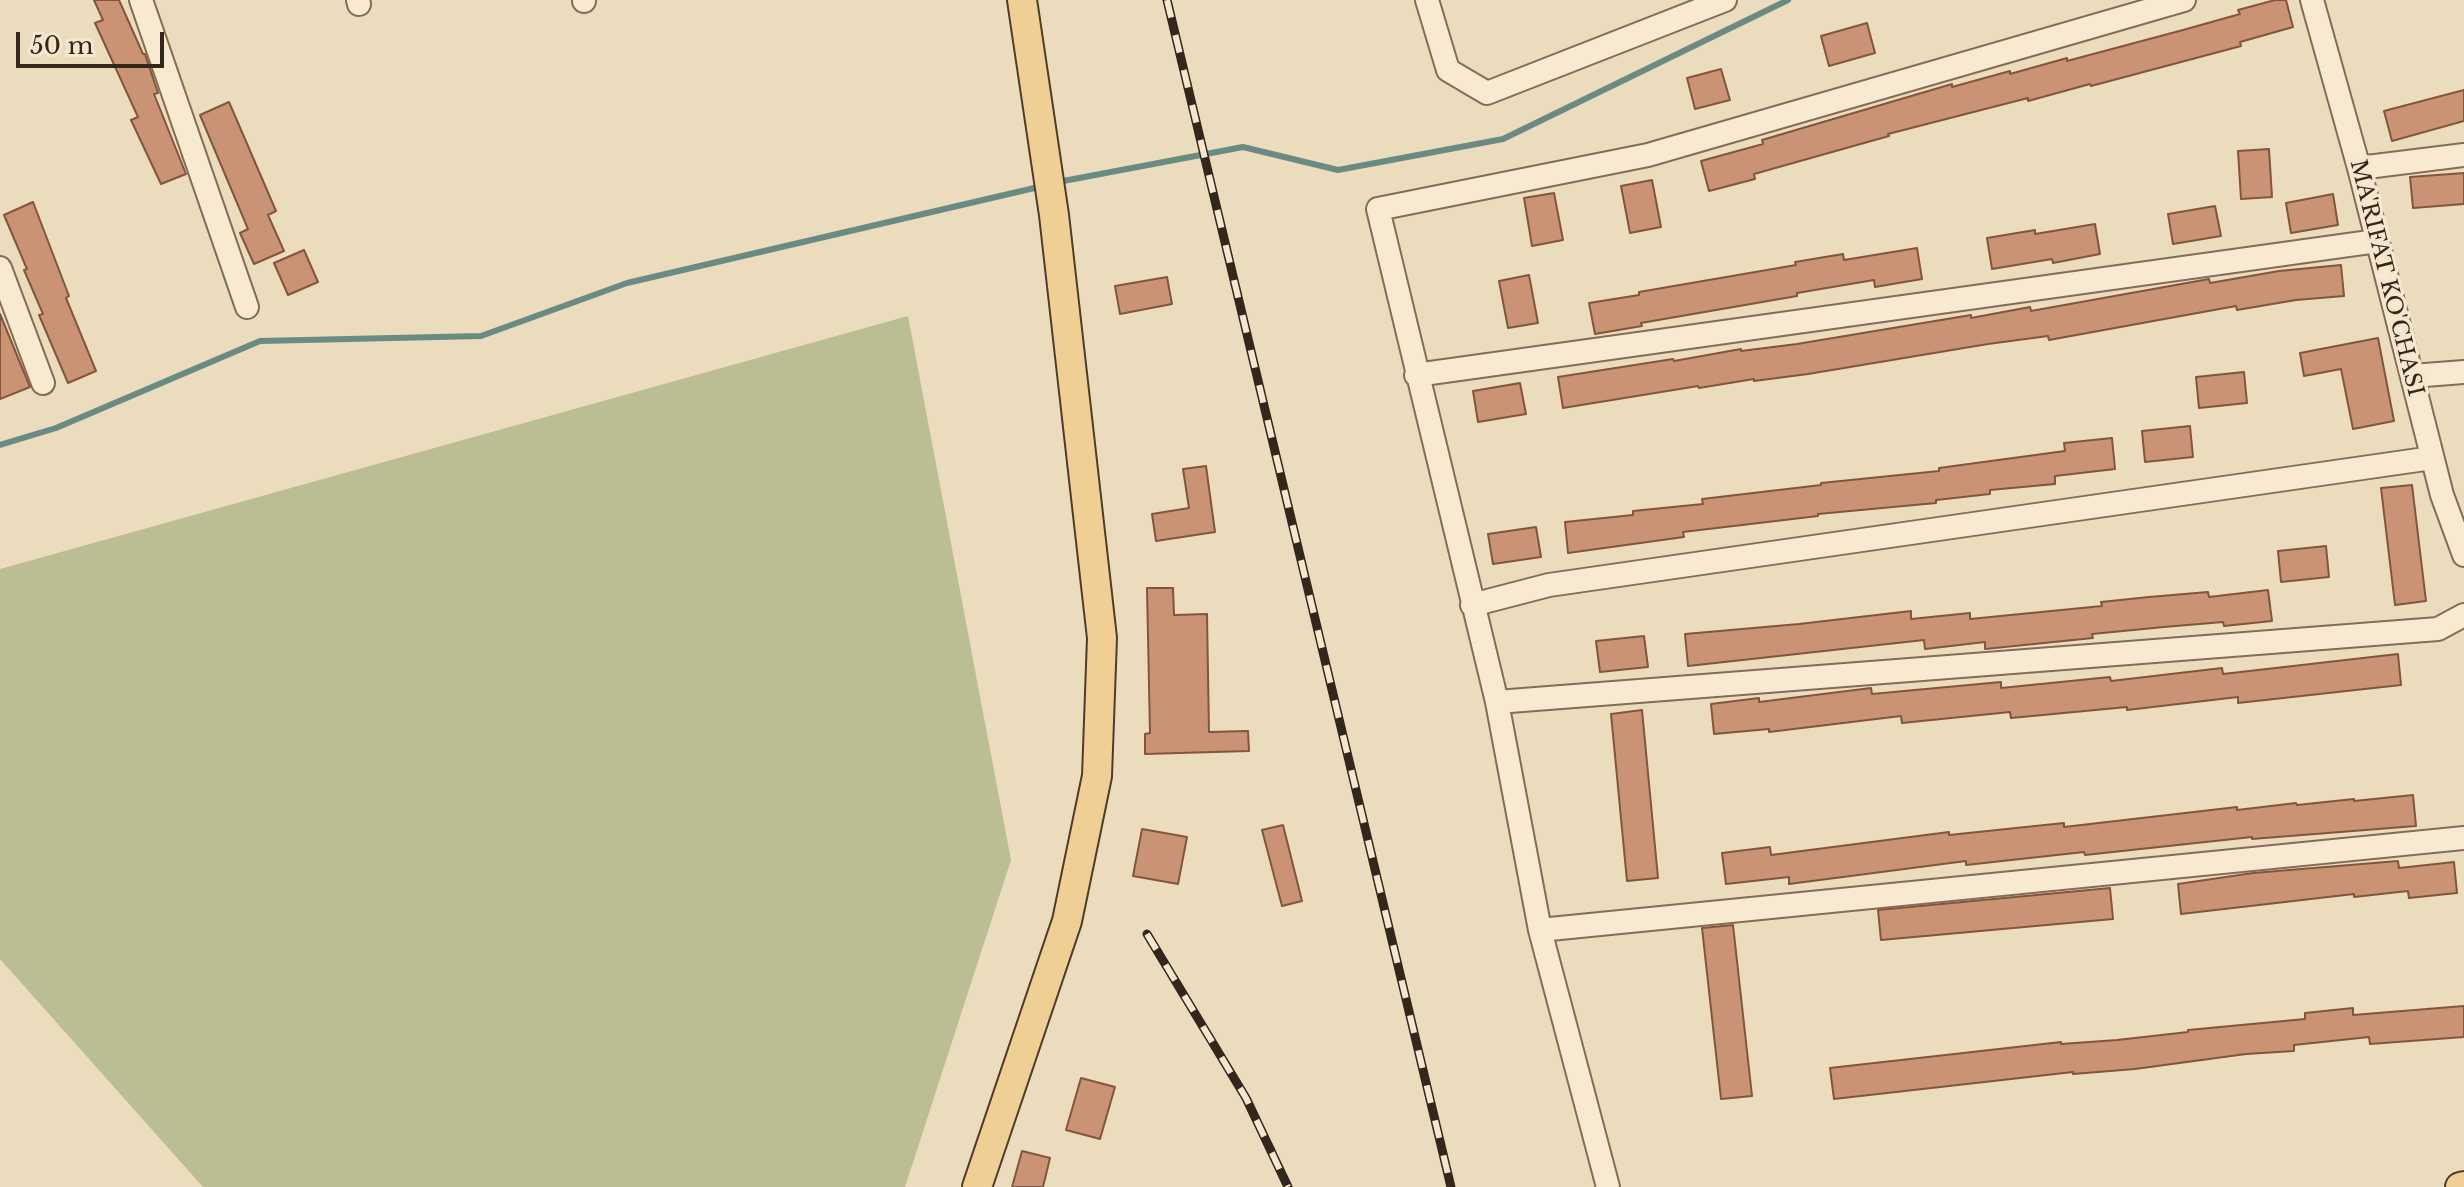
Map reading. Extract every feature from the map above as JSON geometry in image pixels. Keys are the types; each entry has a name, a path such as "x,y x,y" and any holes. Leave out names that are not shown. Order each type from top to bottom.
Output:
{"main road":[{"path":"977,1187 1067,921 1097,776 1102,638 1054,215 1022,0"}],"street":[{"path":"141,0 247,307"},
{"path":"1427,0 1448,70 1487,93 1725,0"},
{"path":"1608,1187 1540,930 1497,702 1378,209 1648,155 2184,0"},
{"name":"MA'RIFAT KO'CHASI","path":"2312,0 2359,168 2442,495 2464,555"},
{"path":"2359,168 2464,155"},
{"path":"1416,375 2377,241"},
{"path":"0,268 43,383"},
{"path":"2412,376 2464,372"},
{"path":"1472,605 1549,585 2432,458"},
{"path":"1497,702 2438,629 2464,615"},
{"path":"1540,930 2464,838"}],"green space":[{"path":"908,316 1011,860 905,1187 203,1187 0,959 0,569"}],"building":[{"path":"94,0 119,0 145,54 158,93 154,94 186,174 161,184 131,120 138,117 95,23 103,20"},
{"path":"2286,0 2293,27 2240,42 2241,46 2091,86 2028,101 2028,98 1888,134 1754,174 1755,179 1709,191 1701,161 1763,144 1762,140 1952,84 1952,87 2010,71 2010,74 2067,58 2067,61 2183,30 2240,14 2238,10"},
{"path":"1867,23 1875,53 1829,66 1821,36"},
{"path":"1721,69 1730,100 1695,109 1687,78"},
{"path":"2464,90 2464,121 2392,141 2384,111"},
{"path":"229,102 276,211 268,215 284,251 254,264 240,233 248,229 200,115"},
{"path":"2269,149 2272,197 2241,199 2238,151"},
{"path":"2464,173 2464,204 2413,208 2410,177"},
{"path":"1652,180 1661,227 1630,233 1621,186"},
{"path":"1554,193 1563,240 1532,246 1524,198"},
{"path":"2333,194 2338,225 2291,233 2286,203"},
{"path":"33,202 69,296 66,298 96,371 68,383 39,315 43,314 4,215"},
{"path":"2215,206 2221,236 2173,244 2168,214"},
{"path":"2095,224 2100,254 2053,263 2052,259 1992,269 1987,238"},
{"path":"1917,248 1922,279 1875,287 1874,280 1595,334 1589,303 1796,265 1795,262 1843,254 1844,260"},
{"path":"304,250 318,282 288,295 274,263"},
{"path":"2341,265 2344,296 2237,310 2236,306 2049,340 2048,336 1988,344 1808,374 1698,386 1563,408 1558,377 1741,349 1797,344 1971,315 1971,318 2030,307 2031,311 2209,279 2210,283 2279,271"},
{"path":"1529,275 1538,323 1508,328 1499,281"},
{"path":"1167,277 1172,304 1120,314 1115,286"},
{"path":"0,314 30,387 0,399"},
{"path":"2378,338 2394,421 2353,429 2341,369 2304,376 2300,353"},
{"path":"2244,372 2247,403 2199,408 2196,377"},
{"path":"1520,383 1526,414 1478,422 1473,391"},
{"path":"2190,426 2193,457 2145,462 2142,431"},
{"path":"2112,438 2115,469 2055,476 2055,484 1990,490 1990,494 1936,500 1936,503 1818,514 1683,532 1684,537 1568,553 1565,522 1703,504 1702,499 1939,471 1939,468 2065,451 2064,443"},
{"path":"1206,466 1215,532 1156,541 1152,514 1189,508 1183,469"},
{"path":"2412,485 2426,601 2395,605 2381,488"},
{"path":"1536,527 1541,557 1493,564 1488,534"},
{"path":"2326,546 2329,577 2281,582 2278,551"},
{"path":"1147,588 1173,588 1174,615 1207,614 1209,732 1248,731 1249,751 1145,754 1145,734 1150,733"},
{"path":"2268,590 2272,621 2224,626 2223,622 2092,634 2093,638 1985,649 1985,642 1925,649 1924,640 1688,666 1685,634 1911,611 1911,619 1970,613 1970,619 2102,606 2101,602 2149,597 2208,592 2209,597"},
{"path":"1644,636 1648,667 1600,672 1596,641"},
{"path":"2398,654 2401,685 2238,703 2238,697 2127,710 2127,707 2011,718 2010,712 1902,723 1901,716 1769,732 1769,729 1714,734 1711,704 1759,698 1759,702 1871,688 1872,694 2001,682 2001,688 2110,677 2111,681 2222,668 2223,674"},
{"path":"1642,710 1658,878 1627,881 1611,714"},
{"path":"2413,795 2416,826 2252,837 1966,865 1966,861 1789,884 1789,877 1726,884 1722,853 1770,847 1771,855 1949,832 1949,835 2064,823 2064,827 2237,807 2237,810"},
{"path":"1283,825 1302,901 1282,906 1262,830"},
{"path":"1142,829 1187,837 1178,884 1133,876"},
{"path":"2398,861 2399,868 2454,862 2457,893 2409,898 2408,891 2354,897 2354,894 2181,914 2178,884 2253,873"},
{"path":"2110,888 2113,919 1881,940 1878,910"},
{"path":"1733,925 1752,1096 1721,1099 1702,928"},
{"path":"2464,1006 2464,1037 2370,1044 2369,1037 2294,1045 2294,1051 1834,1099 1830,1068 2305,1019 2305,1013 2353,1008 2353,1015"},
{"path":"1081,1078 1115,1087 1100,1139 1066,1130"},
{"path":"1022,1151 1050,1158 1043,1187 1012,1187"}],"waterway":[{"path":"1058,182 1243,147 1338,170 1503,139 1788,0"},
{"path":"0,445 56,428 260,341 481,336 627,283 1043,186"}],"railway":[{"path":"1167,0 1451,1187"},
{"path":"1147,934 1246,1098 1288,1187"}]}
